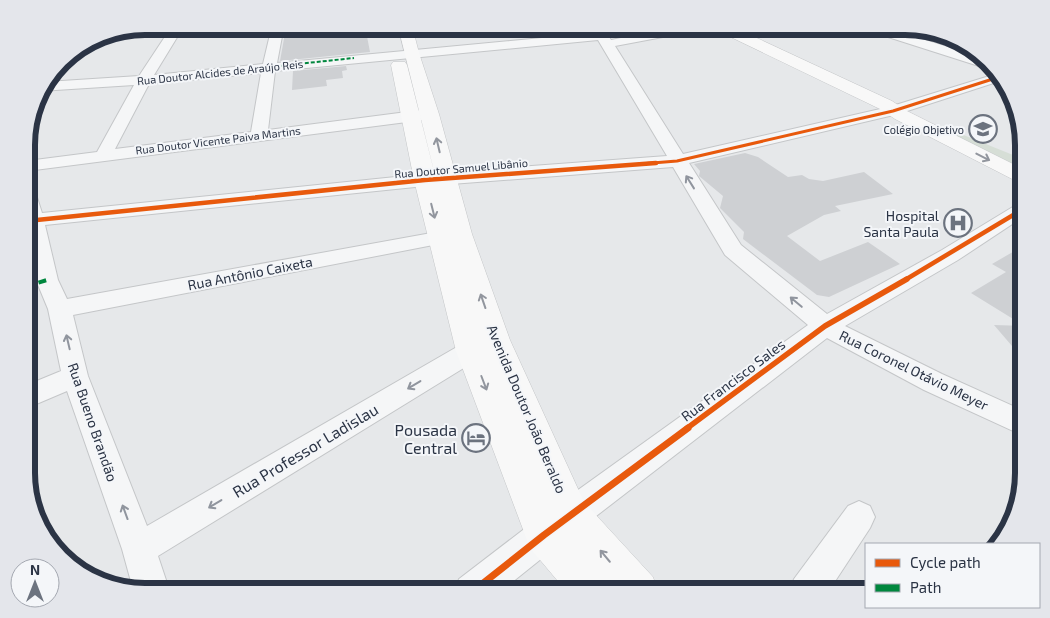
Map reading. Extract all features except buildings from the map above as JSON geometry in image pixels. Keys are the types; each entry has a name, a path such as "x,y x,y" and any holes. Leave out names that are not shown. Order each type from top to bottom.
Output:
{"street":[{"path":"104,154 144,80 172,35"},
{"path":"260,136 269,67 276,35"},
{"name":"Rua Doutor Alcides de Araújo Reis","path":"52,86 144,80 354,58 404,44 602,35"},
{"name":"Rua Coronel Otávio Meyer","path":"602,35 677,161 733,250 825,326 933,382 1015,420"},
{"path":"738,35 954,135 1015,172"},
{"path":"898,35 974,60"},
{"name":"Avenida Doutor João Beraldo","path":"404,44 450,236 544,535 586,583"},
{"name":"Rua Doutor Samuel Libânio","path":"35,219 435,179 677,161 893,108 993,79"},
{"name":"Rua Doutor Vicente Paiva Martins","path":"35,165 104,154 420,115"},
{"path":"954,135 1015,153"},
{"name":"Rua Francisco Sales","path":"483,583 544,535 825,326 950,255 1015,215"},
{"name":"Rua Antônio Caixeta","path":"60,308 450,236"},
{"name":"Rua Bueno Brandão","path":"35,265 37,283 60,308 75,376 139,550 149,583"},
{"name":"Avenida Doutor João Beraldo","path":"484,346 571,515 629,583"},
{"name":"Rua Professor Ladislau","path":"139,550 484,346"},
{"path":"35,394 75,376"},
{"path":"812,583 859,516"}],"shaded area":[{"path":"961,134 1015,156 1015,170 951,139 952,135"}],"marked path":[{"path":"269,67 354,58"},
{"path":"35,284 47,280"}],"cycle path":[{"path":"35,220 425,180 677,161 893,111 993,79"},
{"path":"483,583 544,535 825,326 950,255 1015,214"}],"place":[{"name":"Colégio Objetivo","path":"983,129"},
{"name":"Hospital Santa Paula","path":"958,223"},
{"name":"Pousada Central","path":"476,438"}]}
